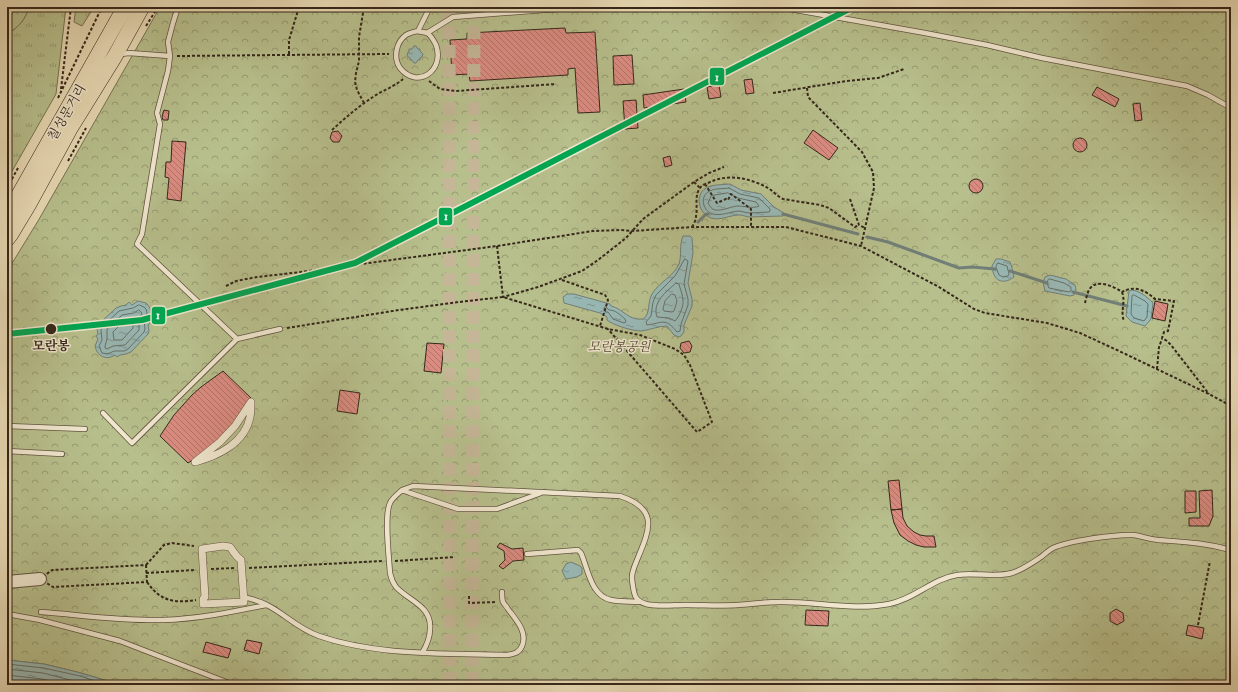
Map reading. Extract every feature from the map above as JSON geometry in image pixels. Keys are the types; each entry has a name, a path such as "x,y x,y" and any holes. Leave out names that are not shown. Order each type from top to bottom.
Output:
{"main road":[{"name":"칠성문거리","path":"7,216 125,7"},
{"path":"115,56 142,7"},
{"name":"칠성문거리","path":"11,243 11,234 79,128 115,56"}],"street":[{"path":"251,402 250,418 245,431 236,441 225,451 195,462 220,442 235,426 251,402"},
{"path":"223,546 230,547 234,551 235,556 241,560 244,597 244,602 203,604 203,599 205,597 202,549 223,546"},
{"path":"7,582 40,579"}],"lane":[{"path":"178,7 168,42 170,56 168,70 156,114 160,124 142,234 137,244 237,338"},
{"path":"418,31 430,7"},
{"path":"427,34 453,17 583,7"},
{"path":"779,7 987,45 1042,58 1187,86 1208,94 1231,108"},
{"path":"418,31 427,34 434,41 438,52 437,63 432,71 424,77 413,77 404,72 398,64 396,54 399,43 407,35 418,31"},
{"path":"115,56 128,52 170,56"},
{"path":"103,413 132,443 237,338 280,330"},
{"path":"7,426 85,429"},
{"path":"7,451 62,454"},
{"path":"422,653 428,640 431,626 423,607 396,587 392,580 390,573 387,520 388,507 393,498 402,490 413,486 620,496 632,500 646,513 649,527 647,537 632,576 635,596 639,602"},
{"path":"402,490 458,509 497,509 544,492"},
{"path":"527,554 578,550 581,552 596,591 602,596 611,600 664,606 736,605 779,602 860,606 887,604 906,599 933,584 957,575 998,575 1011,573 1020,570 1052,548 1087,539 1133,535 1149,539 1201,543 1231,550"},
{"path":"244,597 267,605 302,628 317,636 333,641 367,647 422,653 507,655 516,653 523,644 523,633 520,626 503,602 502,592"},
{"path":"41,612 144,620 164,620 207,616 267,605"},
{"path":"7,614 40,620 120,641 234,685"},
{"path":"919,685 942,683 1004,683 1037,685"}],"path":[{"path":"71,7 61,91 102,7"},
{"path":"144,30 158,7"},
{"path":"289,55 289,40 299,7"},
{"path":"364,7 359,37 359,61 356,73 357,90 364,103"},
{"path":"170,56 388,54"},
{"path":"773,93 846,81 878,78 904,69"},
{"path":"332,130 364,103 396,85 408,74"},
{"path":"424,77 440,89 456,91 556,84"},
{"path":"807,88 808,97 862,152 873,172 874,188 861,246"},
{"path":"67,163 79,128"},
{"path":"280,330 398,310 504,297 561,280 582,271 598,260 626,238 643,219 694,182 709,173 724,167"},
{"path":"692,227 696,216 696,198 700,188 712,181 722,178 737,177 759,183 769,188 777,196 783,199 820,205 829,208 855,227 859,225 865,228"},
{"path":"694,182 700,188"},
{"path":"706,185 717,203 726,199 728,200 732,194 751,209 751,227"},
{"path":"850,199 859,225"},
{"path":"226,286 236,281 257,277 497,246 593,231 632,231 692,227 786,227 861,246 939,287 974,309 984,313 1047,323 1080,333 1209,394 1231,406"},
{"path":"7,256 11,243"},
{"path":"497,246 504,297"},
{"path":"561,280 605,295 608,300 600,326"},
{"path":"1085,303 1089,290 1094,286 1106,284 1116,288 1122,292 1124,297 1122,315 1124,321"},
{"path":"1122,292 1128,288 1137,289 1148,293 1155,299 1174,300 1168,331 1164,332 1159,347 1157,369"},
{"path":"504,297 608,329 640,335 675,348 684,355 690,365 712,422 697,432 608,329"},
{"path":"1162,338 1167,341 1209,394"},
{"path":"1226,534 1231,528"},
{"path":"147,582 53,587 40,579 52,570 146,565 164,545 172,543 194,546"},
{"path":"400,561 455,557"},
{"path":"242,568 386,561"},
{"path":"1198,625 1210,562"},
{"path":"146,565 147,582 152,590 157,594 175,602 203,599"},
{"path":"469,596 469,603 503,602"}],"green space":[{"path":"7,7 29,7 26,16 21,23 7,34"},
{"path":"29,7 66,7 56,94 7,180 7,34 21,23 26,16"},
{"path":"76,7 94,7 82,26 74,22"},
{"name":"모란봉공원","path":"160,7 1231,7 1231,685 121,685 44,664 7,660 7,269 38,221"}],"water":[{"path":"414,46 420,49 423,54 420,60 416,63 410,60 407,56 409,49 412,49"},
{"path":"730,184 741,190 761,194 774,207 787,215 748,217 736,215 714,219 703,213 699,200 702,191 712,186"},
{"path":"683,236 690,236 692,238 693,253 688,283 692,306 684,325 684,332 681,336 679,337 674,335 667,326 641,331 628,329 610,322 607,320 607,317 600,313 564,303 563,297 567,294 574,294 610,304 630,317 643,319 647,314 652,294 679,264"},
{"path":"996,259 1010,262 1014,277 1006,281 996,278 992,266"},
{"path":"1050,275 1066,279 1075,285 1076,290 1074,295 1070,296 1045,291 1043,282 1045,277"},
{"path":"1132,290 1141,293 1153,303 1151,319 1145,326 1132,322 1126,316 1129,291"},
{"path":"138,301 146,303 150,309 151,314 148,321 150,323 148,325 148,334 131,352 117,357 115,355 108,358 100,355 95,346 98,339 96,336 98,334 97,329 99,324 116,308 126,305 129,302 132,305"},
{"path":"571,562 582,568 582,574 577,577 566,579 562,571 566,564"},
{"path":"7,660 44,664 121,685 7,685"}],"building":[{"path":"565,28 566,33 595,32 600,112 578,113 575,68 568,69 568,75 470,81 469,74 452,75 450,40 467,39 467,33"},
{"path":"632,55 634,84 614,85 613,56"},
{"path":"752,79 754,93 746,94 744,80"},
{"path":"719,85 721,97 709,99 707,87"},
{"path":"1097,87 1119,99 1115,107 1092,95"},
{"path":"684,89 686,102 644,108 643,95"},
{"path":"636,100 638,128 625,129 623,101"},
{"path":"1140,103 1142,120 1135,121 1133,104"},
{"path":"164,110 169,111 168,120 163,120 162,117"},
{"path":"813,130 838,148 829,160 804,143"},
{"path":"338,131 342,136 339,142 333,142 330,138 332,132"},
{"path":"1077,138 1083,138 1087,142 1087,148 1083,152 1077,152 1073,148 1073,142"},
{"path":"172,141 186,142 181,201 167,199 169,178 165,177 166,162 171,162"},
{"path":"670,156 672,165 665,167 663,158"},
{"path":"973,179 979,179 983,183 983,189 979,193 973,193 969,189 969,183"},
{"path":"1155,301 1168,304 1165,321 1152,318"},
{"path":"689,341 692,346 690,352 684,353 680,348 681,343"},
{"path":"427,343 444,344 441,373 424,371"},
{"path":"223,371 251,398 244,410 219,440 188,463 160,436 174,415 192,395"},
{"path":"340,390 360,393 357,414 337,411"},
{"path":"899,480 902,509 891,510 888,481"},
{"path":"1212,490 1213,516 1209,526 1189,526 1189,518 1200,518 1199,491"},
{"path":"1185,491 1196,491 1196,512 1185,513"},
{"path":"902,509 903,518 907,526 920,535 934,536 936,547 916,545 900,535 894,523 891,510"},
{"path":"500,543 512,549 523,548 524,560 513,561 503,569 499,566 505,560 504,551 497,547"},
{"path":"1116,609 1123,613 1124,621 1117,625 1110,621 1110,613"},
{"path":"806,610 829,611 828,626 805,625"},
{"path":"1188,625 1204,628 1202,639 1186,635"},
{"path":"247,640 262,643 259,654 244,650"},
{"path":"206,642 231,649 228,658 203,652"}],"waterway":[{"path":"698,222 708,214"},
{"path":"783,214 858,234"},
{"path":"867,237 888,242 959,268 972,267 995,269"},
{"path":"1010,271 1047,283"},
{"path":"1073,292 1127,306"}],"tunnel":[{"path":"449,7 450,685"},
{"path":"472,685 474,7"}],"transit line":[{"name":"1","path":"7,334 142,320 355,263 853,7"}],"place":[{"name":"모란봉","path":"51,329"}]}
